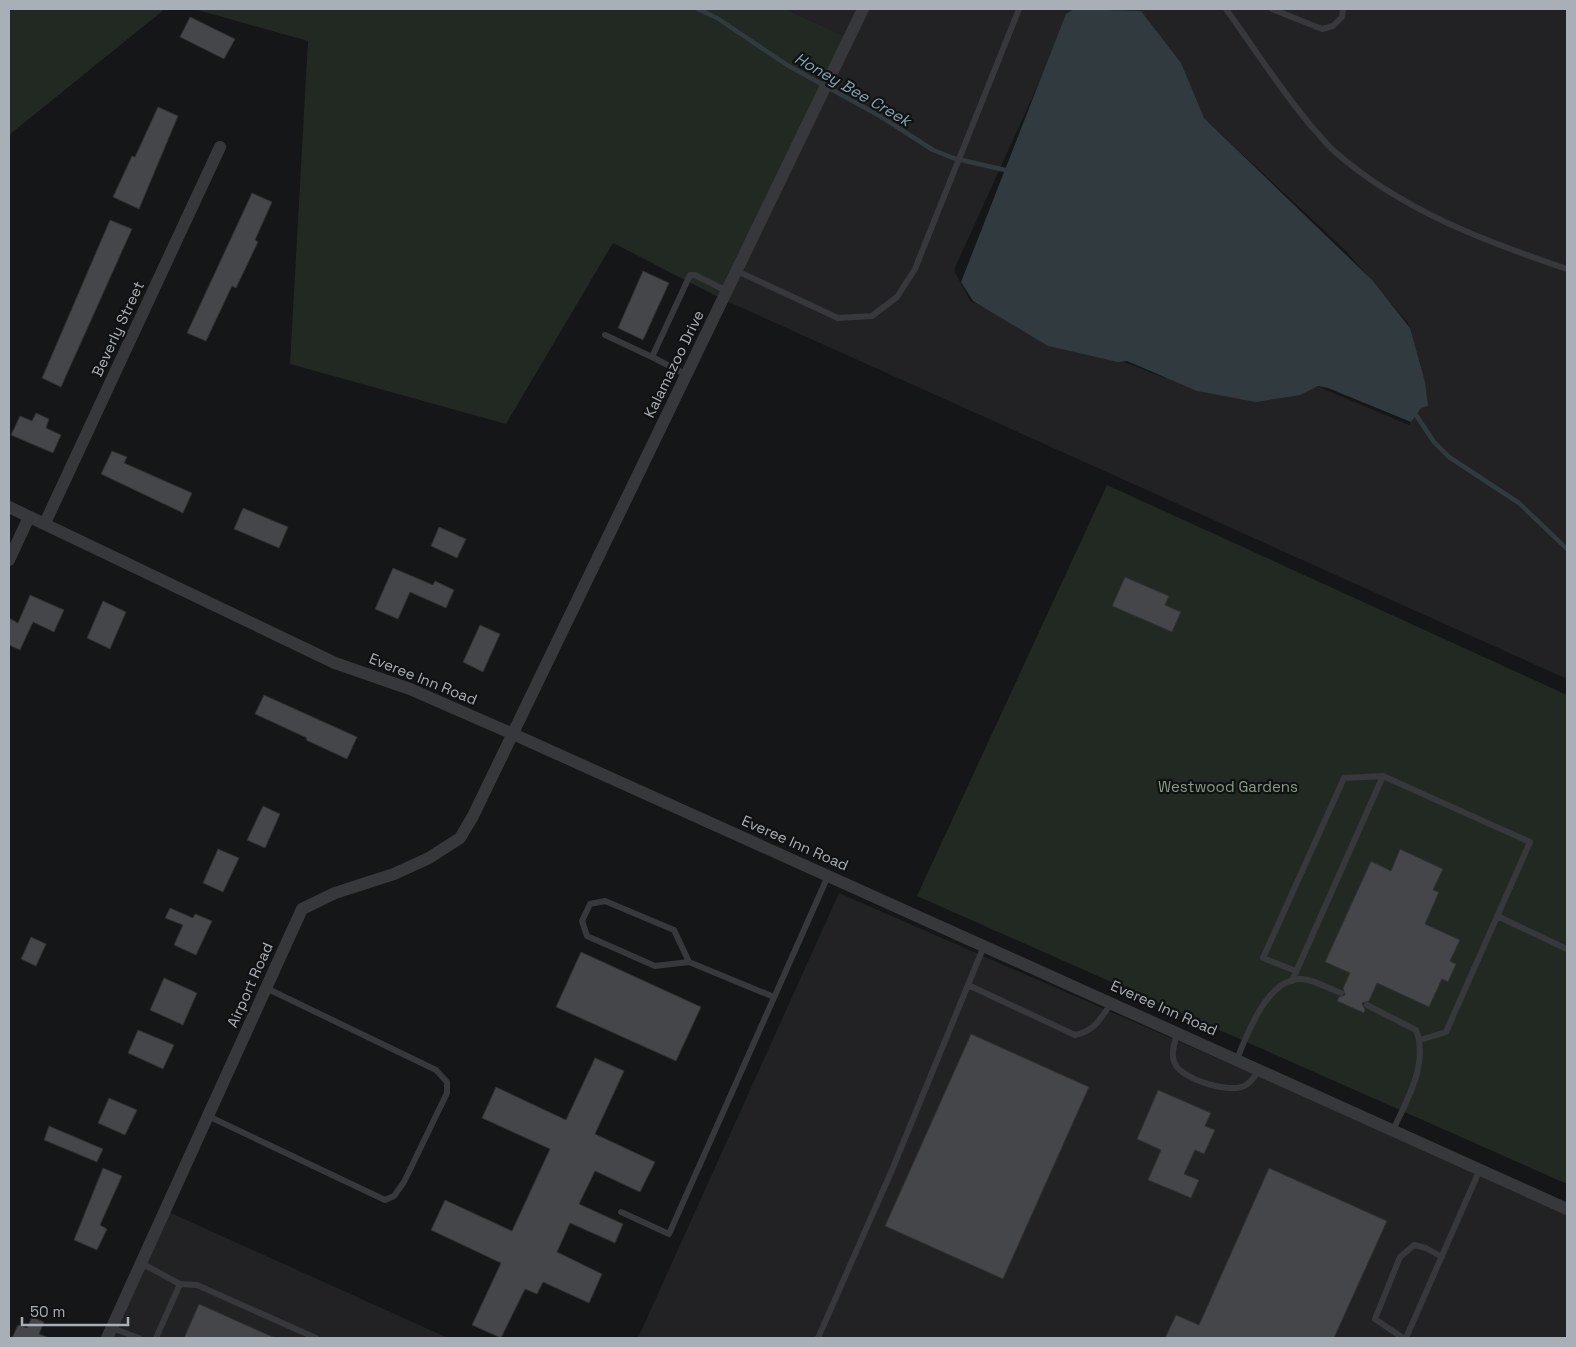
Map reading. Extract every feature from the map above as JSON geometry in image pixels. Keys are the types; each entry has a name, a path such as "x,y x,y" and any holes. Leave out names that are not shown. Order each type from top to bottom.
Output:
{"street":[{"name":"Kalamazoo Drive","path":"513,734 863,9"},
{"name":"Beverly Street","path":"45,524 220,147"},
{"name":"Everee Inn Road","path":"9,507 335,663 410,689 513,734 1567,1209"},
{"path":"9,560 29,517"},
{"name":"Airport Road","path":"110,1333 302,909 336,893 394,874 429,858 460,838 473,816 513,734"}],"lane":[{"path":"737,271 838,318 872,316 897,298 915,269 1019,9"},
{"path":"1226,9 1296,108 1333,150 1378,185 1426,213 1497,245 1567,269"},
{"path":"1272,9 1322,29 1333,26 1342,17 1343,9"},
{"path":"652,357 690,275 695,275 727,291"},
{"path":"605,335 687,375"},
{"path":"1292,981 1383,776"},
{"path":"1296,971 1263,958 1344,778 1383,776 1530,842 1446,1032 1420,1040"},
{"path":"621,1212 669,1234 828,876"},
{"path":"689,962 674,930 605,901 590,904 582,921 587,936 656,966 689,962 774,997"},
{"path":"1497,916 1567,949"},
{"path":"818,1338 892,1170 914,1112 984,945"},
{"path":"1237,1059 1253,1020 1272,994 1288,981 1307,980 1341,993"},
{"path":"968,985 1075,1035 1087,1032 1098,1024 1111,1002"},
{"path":"208,1116 385,1200 394,1196 404,1182 447,1093 447,1082 436,1070 266,988"},
{"path":"1367,1005 1416,1030 1420,1040 1416,1079 1393,1130"},
{"path":"1177,1032 1173,1055 1175,1064 1183,1072 1217,1087 1232,1089 1246,1085 1260,1070"},
{"path":"1442,1256 1426,1248 1414,1245 1400,1257 1374,1319 1405,1338 1442,1256 1480,1169"},
{"path":"142,1263 180,1284 197,1284 316,1338"},
{"path":"156,1338 180,1284"},
{"path":"110,1333 139,1338"}],"shaded area":[{"path":"785,9 1078,9 1066,23 954,270 970,301 1162,377 1268,387 1317,386 1409,425 1424,401 1408,323 1345,250 1193,108 1114,9 1567,9 1567,679 720,298 851,39"},
{"path":"1074,9 1141,11 1181,63 1204,118 1373,281 1410,328 1425,382 1428,406 1421,408 1411,422 1328,388 1318,386 1300,395 1256,402 1197,391 1127,361 1118,362 1048,346 973,301 961,282 1066,14"},
{"path":"839,893 1567,1211 1567,1338 638,1338"},
{"path":"162,1209 448,1338 104,1338"}],"green space":[{"path":"9,9 165,9 9,135"},
{"path":"194,9 785,9 851,39 720,298 613,243 506,424 290,364 308,41"},
{"name":"Westwood Gardens","path":"1107,485 1567,695 1567,1184 917,896"}],"building":[{"path":"190,17 235,39 224,59 180,37"},
{"path":"158,107 178,116 139,209 113,197 132,156 135,157"},
{"path":"252,193 272,202 255,240 258,242 236,288 232,286 206,341 187,333"},
{"path":"110,220 132,229 61,387 42,378"},
{"path":"643,271 669,283 643,340 618,328"},
{"path":"36,413 49,419 46,428 61,435 53,453 11,435 20,416 32,421"},
{"path":"112,451 127,457 124,463 192,493 183,513 101,474"},
{"path":"243,508 288,527 279,548 234,529"},
{"path":"439,527 466,539 457,558 431,546"},
{"path":"393,568 433,585 435,581 454,590 446,608 410,592 398,619 375,609"},
{"path":"1125,577 1169,596 1165,605 1181,612 1172,632 1112,606"},
{"path":"30,595 64,610 54,632 33,622 20,650 9,645 9,618 18,623"},
{"path":"103,601 126,612 110,649 87,638"},
{"path":"480,625 500,634 483,672 463,662"},
{"path":"264,695 357,737 347,759 255,714"},
{"path":"263,806 280,814 265,848 247,840"},
{"path":"218,849 239,858 223,892 203,883"},
{"path":"1400,849 1443,869 1433,890 1439,892 1425,924 1460,940 1450,961 1456,964 1448,982 1442,979 1429,1007 1377,983 1369,1001 1362,1003 1365,1010 1364,1013 1337,1001 1339,997 1345,995 1343,988 1350,973 1325,962 1371,861 1391,871"},
{"path":"170,908 193,918 195,914 212,921 196,955 174,945 183,925 165,918"},
{"path":"31,937 46,944 36,966 21,959"},
{"path":"581,952 701,1007 676,1061 556,1007"},
{"path":"164,978 197,993 183,1025 150,1010"},
{"path":"138,1030 174,1045 163,1069 128,1053"},
{"path":"971,1034 1089,1087 1003,1279 885,1226"},
{"path":"595,1058 624,1071 595,1134 655,1162 640,1192 595,1171 579,1204 623,1224 615,1243 570,1223 557,1252 602,1274 589,1303 543,1282 537,1294 525,1289 501,1338 472,1325 501,1263 431,1230 445,1200 512,1231 550,1149 482,1118 496,1087 566,1120"},
{"path":"1158,1090 1211,1113 1205,1126 1215,1130 1204,1154 1195,1150 1184,1174 1199,1180 1191,1198 1148,1180 1161,1150 1137,1139"},
{"path":"109,1098 137,1110 125,1135 98,1123"},
{"path":"49,1126 103,1149 97,1162 44,1140"},
{"path":"103,1168 122,1176 100,1225 107,1229 97,1250 74,1240"},
{"path":"1269,1168 1387,1221 1334,1338 1165,1338 1176,1315 1199,1325"},
{"path":"199,1304 275,1338 184,1338"},
{"path":"32,1317 44,1322 39,1334 49,1338 12,1338 18,1325 27,1328"}],"waterway":[{"name":"Honey Bee Creek","path":"698,9 717,18 787,65 880,116 933,150 953,158 1005,170"},
{"name":"Honey Bee Creek","path":"1416,415 1434,442 1449,457 1519,503 1567,549"}]}
